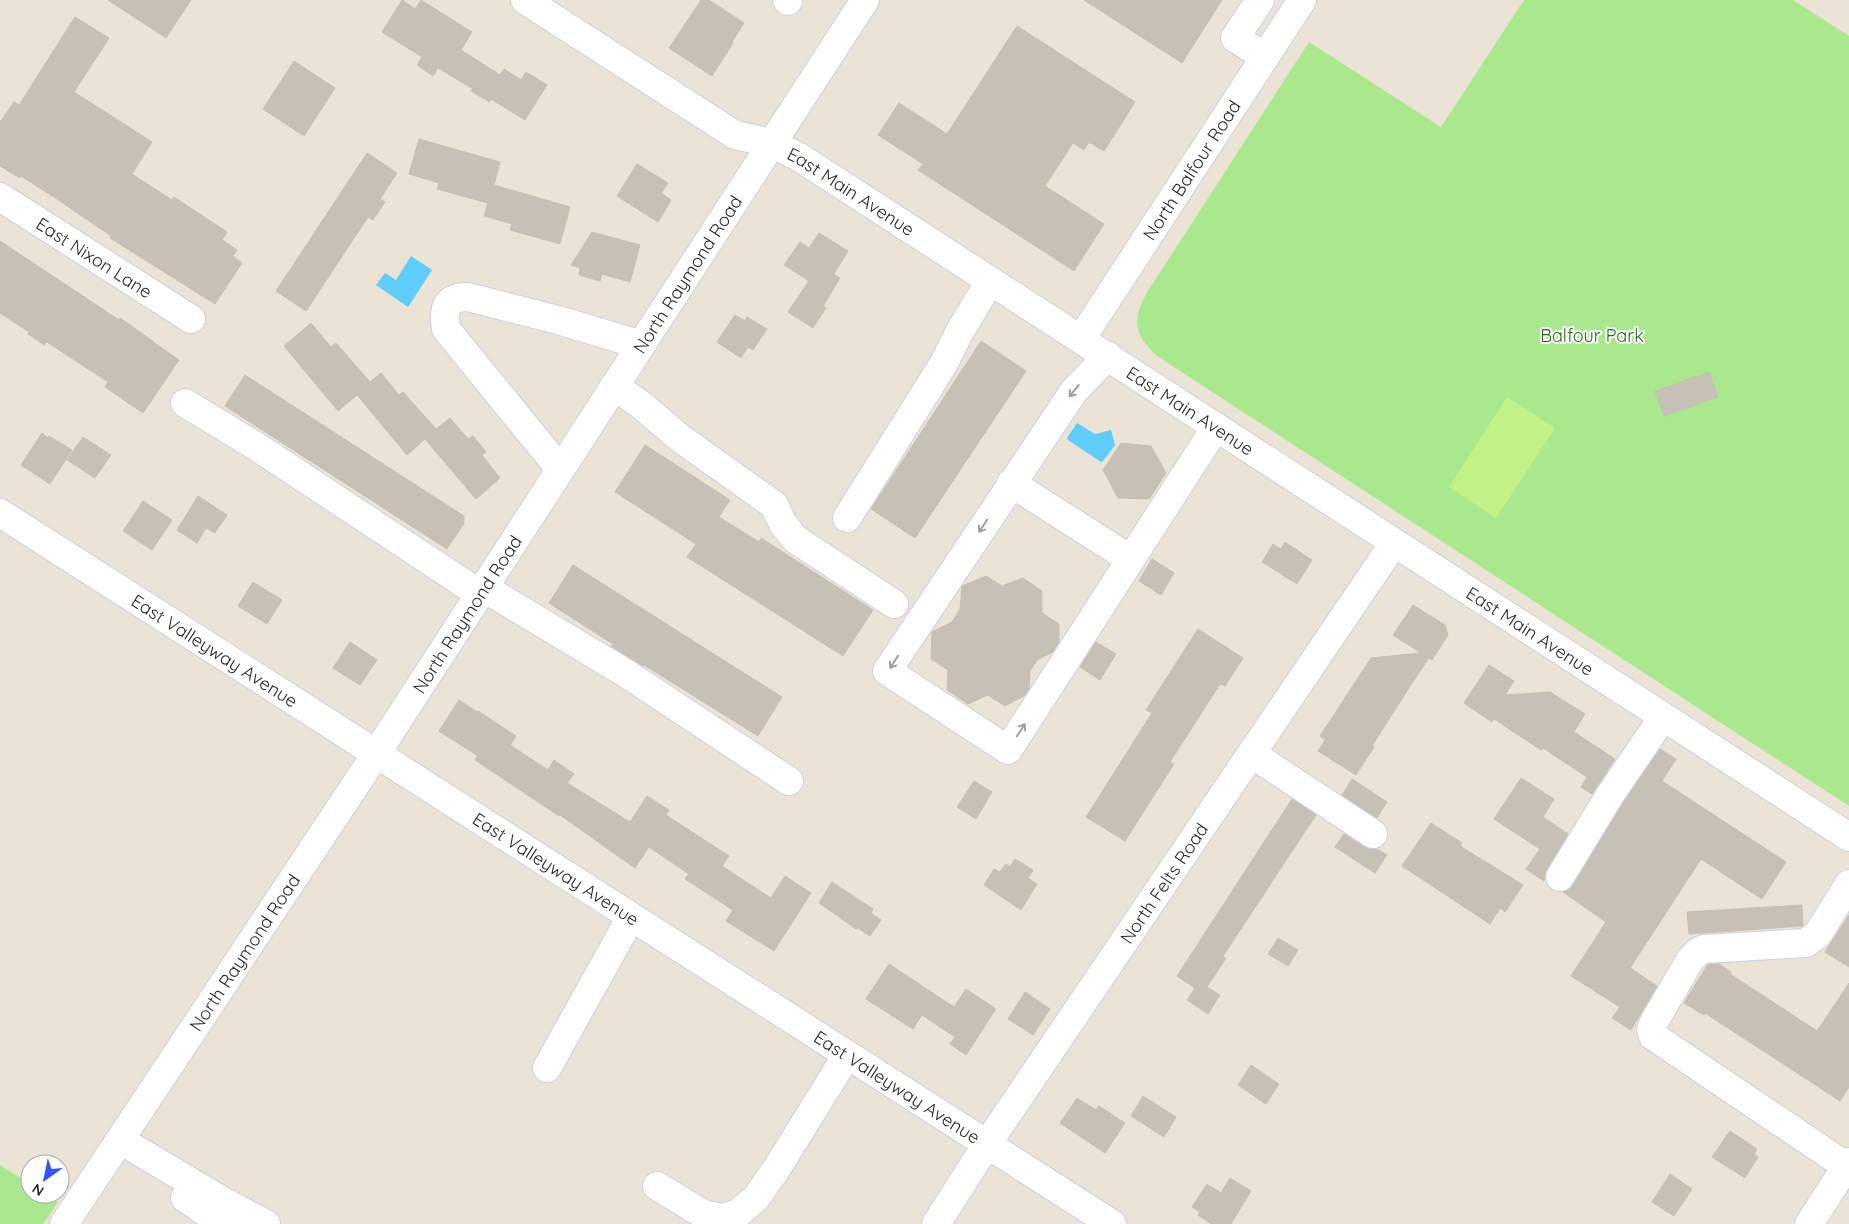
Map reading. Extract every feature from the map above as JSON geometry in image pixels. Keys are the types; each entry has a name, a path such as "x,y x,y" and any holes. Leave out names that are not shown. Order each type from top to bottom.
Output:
{"street":[{"name":"East Main Avenue","path":"525,0 735,135 772,143 799,157 1849,838"},
{"name":"North Raymond Road","path":"64,1224 376,754 865,0"},
{"path":"1260,0 1235,38 1265,57"},
{"name":"North Balfour Road","path":"1081,339 1302,0"},
{"name":"East Nixon Lane","path":"0,197 191,319"},
{"path":"847,518 944,363 958,333 990,281"},
{"path":"560,469 446,329 444,316 447,306 458,297 468,297 558,320 641,345"},
{"path":"1108,356 1074,391 887,671 1008,750 1216,427"},
{"path":"614,386 640,404 680,438 774,505 783,524 795,539 894,604"},
{"path":"185,403 482,591 627,674 789,781"},
{"path":"1012,483 1130,560"},
{"name":"East Valleyway Avenue","path":"0,513 1112,1224"},
{"name":"North Felts Road","path":"936,1224 987,1144 1394,544"},
{"path":"1560,877 1610,795 1663,717"},
{"path":"1252,754 1373,834"},
{"path":"1809,1224 1848,1164 1653,1036 1652,1030 1654,1022 1690,960 1698,952 1704,949 1806,943 1818,934 1849,884"},
{"path":"547,1068 632,917"},
{"path":"657,1186 702,1214 721,1218 737,1214 756,1198 777,1168 847,1055"},
{"path":"116,1146 223,1224"},
{"path":"116,1146 266,1224"}],"green space":[{"name":"Balfour Park","path":"1524,0 1793,0 1849,36 1849,806 1157,356 1140,334 1137,320 1146,294 1309,42 1441,127"},
{"path":"1507,397 1555,428 1496,518 1449,487"},
{"path":"0,1165 20,1178 20,1204 57,1204 43,1224 0,1224"}],"water":[{"path":"411,256 432,270 408,307 376,285 385,273 396,280"},
{"path":"1077,423 1095,434 1111,430 1115,445 1103,461 1101,462 1068,440 1067,438"}],"building":[{"path":"108,0 191,0 166,38"},
{"path":"402,0 415,9 421,0 472,32 461,50 500,75 504,69 521,80 526,72 547,85 525,120 491,99 489,102 471,91 473,89 438,68 433,76 417,65 422,57 382,32"},
{"path":"701,0 709,0 744,23 712,76 669,48"},
{"path":"1084,0 1222,0 1182,63"},
{"path":"75,17 109,38 74,92 152,142 132,174 172,200 174,197 227,232 222,240 237,250 233,256 242,263 215,304 110,238 111,236 60,201 21,176 20,178 0,166 0,122 14,102 19,105"},
{"path":"1017,26 1135,102 1104,151 1089,142 1084,150 1073,143 1045,186 1104,224 1074,271 918,170 923,164 878,135 899,103 947,134"},
{"path":"294,61 335,88 304,136 263,109"},
{"path":"419,139 500,162 494,185 570,207 560,244 510,230 512,224 484,216 488,203 437,189 439,183 409,174"},
{"path":"367,153 397,173 380,199 385,202 373,220 368,217 306,311 276,291"},
{"path":"637,164 668,183 661,193 671,200 658,222 617,196"},
{"path":"592,232 640,245 630,282 602,274 600,281 579,275 580,268 571,265"},
{"path":"819,233 848,251 834,274 840,278 823,306 826,308 813,328 788,312 809,281 784,265 800,242 809,248"},
{"path":"0,241 119,320 120,318 179,360 143,413 105,387 108,382 47,342 44,345 28,334 29,332 0,313"},
{"path":"735,315 745,321 747,317 767,329 753,350 748,347 741,358 717,342"},
{"path":"311,323 331,347 336,343 370,382 381,373 399,395 403,392 436,429 450,418 468,439 473,436 486,452 482,455 500,478 476,499 425,439 407,455 357,395 338,411 284,346"},
{"path":"981,341 1026,371 915,538 871,509"},
{"path":"1709,372 1718,397 1664,416 1655,391"},
{"path":"245,375 464,516 464,523 447,549 225,406"},
{"path":"42,433 72,450 50,484 21,465"},
{"path":"83,437 111,455 95,478 67,460"},
{"path":"1121,443 1151,446 1166,473 1149,499 1118,498 1103,470"},
{"path":"645,445 730,500 719,517 759,542 761,538 873,610 843,656 687,557 696,544 615,492"},
{"path":"198,496 227,515 215,533 206,528 197,543 177,530"},
{"path":"143,501 172,520 152,550 123,531"},
{"path":"1285,542 1312,560 1297,584 1262,562 1273,544 1281,549"},
{"path":"1152,559 1174,573 1161,595 1139,581"},
{"path":"573,565 782,697 758,736 611,646 613,644 549,603"},
{"path":"986,576 1002,586 1023,578 1042,591 1042,613 1059,624 1059,642 1053,652 1037,660 1030,671 1029,689 1024,696 1005,706 988,695 968,704 947,690 948,670 931,659 932,632 952,622 960,609 962,586"},
{"path":"253,582 282,600 267,624 238,606"},
{"path":"1413,605 1445,625 1448,635 1432,660 1429,658 1414,680 1356,775 1318,751 1325,740 1320,736 1371,658 1421,653 1393,635"},
{"path":"1198,629 1243,658 1225,686 1220,684 1170,762 1174,764 1125,841 1086,817 1152,713 1146,710"},
{"path":"350,642 377,660 360,685 333,668"},
{"path":"1096,642 1116,654 1100,680 1080,667"},
{"path":"1489,665 1514,681 1505,695 1550,692 1585,714 1574,732 1615,759 1592,794 1581,787 1587,777 1543,748 1541,750 1494,719 1492,722 1464,703"},
{"path":"459,700 516,736 510,745 548,770 554,760 574,774 567,783 630,822 647,796 669,810 666,815 729,856 722,866 771,898 785,876 811,893 774,951 726,921 733,910 685,879 689,874 649,847 635,868 560,815 475,760 478,756 439,731"},
{"path":"1660,749 1676,759 1662,781 1786,862 1762,899 1701,859 1630,968 1657,986 1631,1030 1612,1018 1620,1007 1571,976 1606,922 1563,892 1573,885 1623,803"},
{"path":"1521,778 1554,799 1543,817 1568,834 1547,869 1544,881 1526,869 1540,849 1494,819"},
{"path":"1352,779 1387,802 1377,818 1342,795"},
{"path":"974,781 992,792 976,819 957,807"},
{"path":"1292,799 1316,815 1223,956 1226,958 1207,987 1220,995 1208,1014 1187,1000 1195,988 1177,976"},
{"path":"1431,823 1462,843 1460,846 1523,885 1505,912 1500,908 1490,924 1402,866"},
{"path":"1344,834 1364,847 1372,850 1377,849 1387,855 1375,873 1335,847"},
{"path":"1015,859 1033,870 1028,878 1037,884 1021,910 984,885 994,869 1000,872 1006,864 1010,867"},
{"path":"832,882 873,909 871,913 881,920 870,936 858,928 856,929 819,903"},
{"path":"1802,905 1803,926 1689,934 1687,912"},
{"path":"1849,915 1849,967 1825,952"},
{"path":"1278,938 1298,950 1288,966 1268,954"},
{"path":"889,964 954,1007 966,989 996,1009 966,1055 950,1044 955,1037 922,1015 913,1029 866,999"},
{"path":"1708,964 1719,964 1731,972 1730,974 1817,1031 1849,983 1849,1087 1840,1101 1705,1013 1704,1015 1684,1003"},
{"path":"1025,992 1050,1009 1033,1035 1008,1019"},
{"path":"1251,1065 1279,1084 1266,1104 1238,1085"},
{"path":"1143,1096 1176,1117 1164,1137 1131,1116"},
{"path":"1077,1098 1096,1110 1099,1106 1125,1123 1105,1153 1060,1123"},
{"path":"1730,1131 1757,1149 1754,1154 1758,1157 1745,1178 1712,1157"},
{"path":"1670,1174 1692,1189 1674,1216 1652,1202"},
{"path":"1230,1178 1251,1191 1231,1224 1211,1224 1198,1215 1200,1212 1192,1207 1207,1184 1221,1193"}]}
